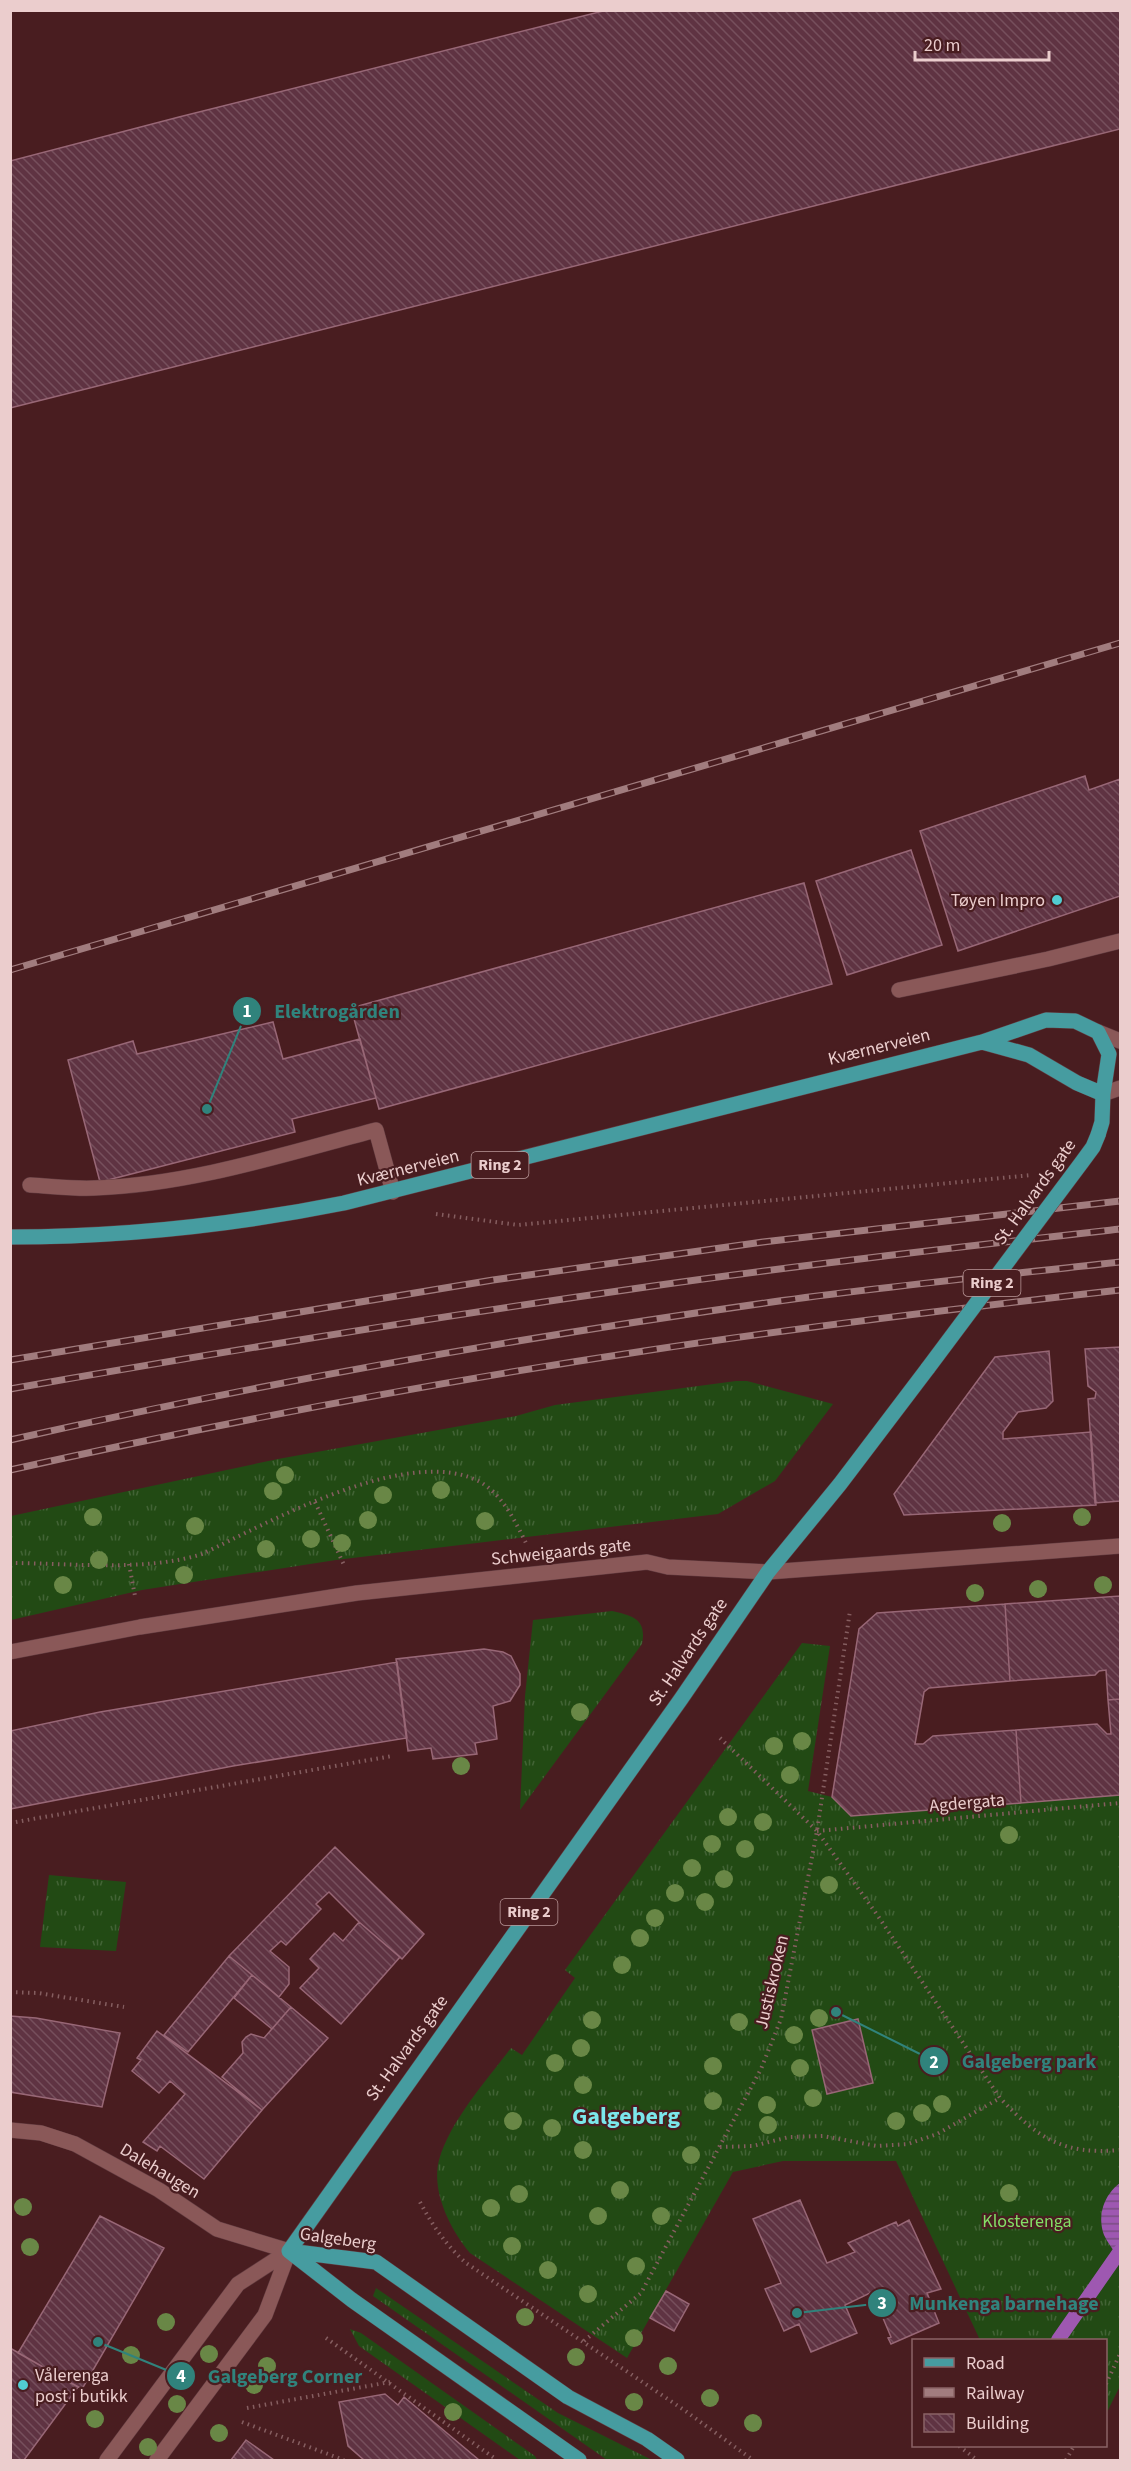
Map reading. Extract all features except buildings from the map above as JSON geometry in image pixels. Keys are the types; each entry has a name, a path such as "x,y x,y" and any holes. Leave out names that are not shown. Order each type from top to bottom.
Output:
{"main road":[{"name":"Kværnerveien","path":"10,1237 164,1231 282,1215 393,1192 982,1042 1046,1020 1075,1021 1098,1032"},
{"name":"Ring 2","path":"1098,1032 1109,1054 1103,1094"},
{"name":"Kværnerveien","path":"982,1042 1029,1055 1077,1083 1103,1094"},
{"name":"St. Halvards gate","path":"288,2251 681,1699 768,1572 840,1484 1093,1148 1102,1122 1103,1094"},
{"name":"Galgeberg","path":"288,2251 352,2300 579,2460"},
{"name":"Galgeberg","path":"288,2251 376,2262 568,2397 646,2439 677,2460"}],"street":[{"path":"899,990 1120,940"},
{"path":"1098,1032 1120,1041"},
{"path":"1103,1094 1120,1088"},
{"path":"30,1185 93,1188 128,1186 219,1171 376,1130 393,1192"},
{"name":"Schweigaards gate","path":"10,1652 140,1627 357,1593 647,1563 668,1567 768,1572 1120,1546"},
{"name":"Dalehaugen","path":"10,2130 41,2133 75,2144 159,2190 217,2229 288,2251"},
{"name":"St. Halvards gate","path":"107,2460 238,2284 288,2251"},
{"name":"St. Halvards gate","path":"157,2460 265,2314 288,2251"}],"path":[{"path":"436,1214 518,1226 1038,1175"},
{"path":"10,1563 129,1564 186,1559 315,1502 364,1484 404,1474 459,1476 482,1484 508,1508 528,1545"},
{"path":"315,1502 357,1593"},
{"name":"Justiskroken","path":"584,2341 641,2293 761,2069 781,2019 817,1831 850,1611"},
{"path":"720,1738 817,1831 878,1916 1000,2098 1021,2120 1047,2140 1076,2150 1120,2150"},
{"path":"10,1823 392,1756"},
{"name":"Agdergata","path":"817,1831 1120,1803"},
{"path":"10,1992 38,1993 124,2007"},
{"path":"719,2147 753,2146 789,2137 824,2136 877,2146 908,2144 937,2134 1000,2098"},
{"path":"420,2202 436,2232 448,2247 466,2263 584,2341 753,2460"},
{"path":"326,2338 498,2460"},
{"path":"1107,2382 1120,2354"},
{"path":"247,2408 390,2382"},
{"path":"242,2422 344,2460"},
{"path":"961,2447 977,2460"}],"green space":[{"path":"747,1381 833,1404 775,1481 718,1514 336,1560 142,1590 11,1620 11,1516 278,1459 516,1416 555,1405"},
{"path":"612,1611 637,1620 642,1629 642,1644 520,1810 525,1696 533,1620"},
{"name":"Klosterenga","path":"802,1643 830,1646 808,1791 832,1797 851,1816 1120,1795 1120,2386 1107,2412 1107,2339 980,2339 896,2161 783,2161 733,2172 627,2358 470,2253 449,2221 440,2197 437,2172 444,2145 460,2116 511,2048 522,2055 575,1978 565,1970"},
{"path":"49,1875 126,1882 116,1951 40,1947"},
{"path":"376,2288 558,2413 652,2460 607,2460 373,2296"},
{"path":"350,2329 361,2333 535,2456 537,2460 520,2460 359,2346"}],"shaded area":[{"path":"1120,2183 1120,2256 1117,2256 1104,2235 1101,2220 1106,2199"}],"waterway":[{"path":"1059,2339 1120,2251"}],"railway":[{"path":"10,970 1120,643"},
{"path":"10,1360 493,1280 763,1242 1120,1201"},
{"path":"10,1389 324,1336 639,1288 819,1264 1120,1229"},
{"path":"10,1440 200,1399 485,1346 816,1296 1120,1262"},
{"path":"10,1470 326,1405 564,1363 822,1326 1120,1290"}],"place":[{"name":"Tøyen Impro","path":"1057,900"},
{"name":"Elektrogården","path":"207,1109"},
{"name":"Galgeberg park","path":"836,2012"},
{"name":"Munkenga barnehage","path":"797,2313"},
{"name":"Galgeberg Corner","path":"98,2342"},
{"name":"Vålerenga post i butikk","path":"23,2385"}],"district":[{"name":"Galgeberg","path":"626,2116"}]}
